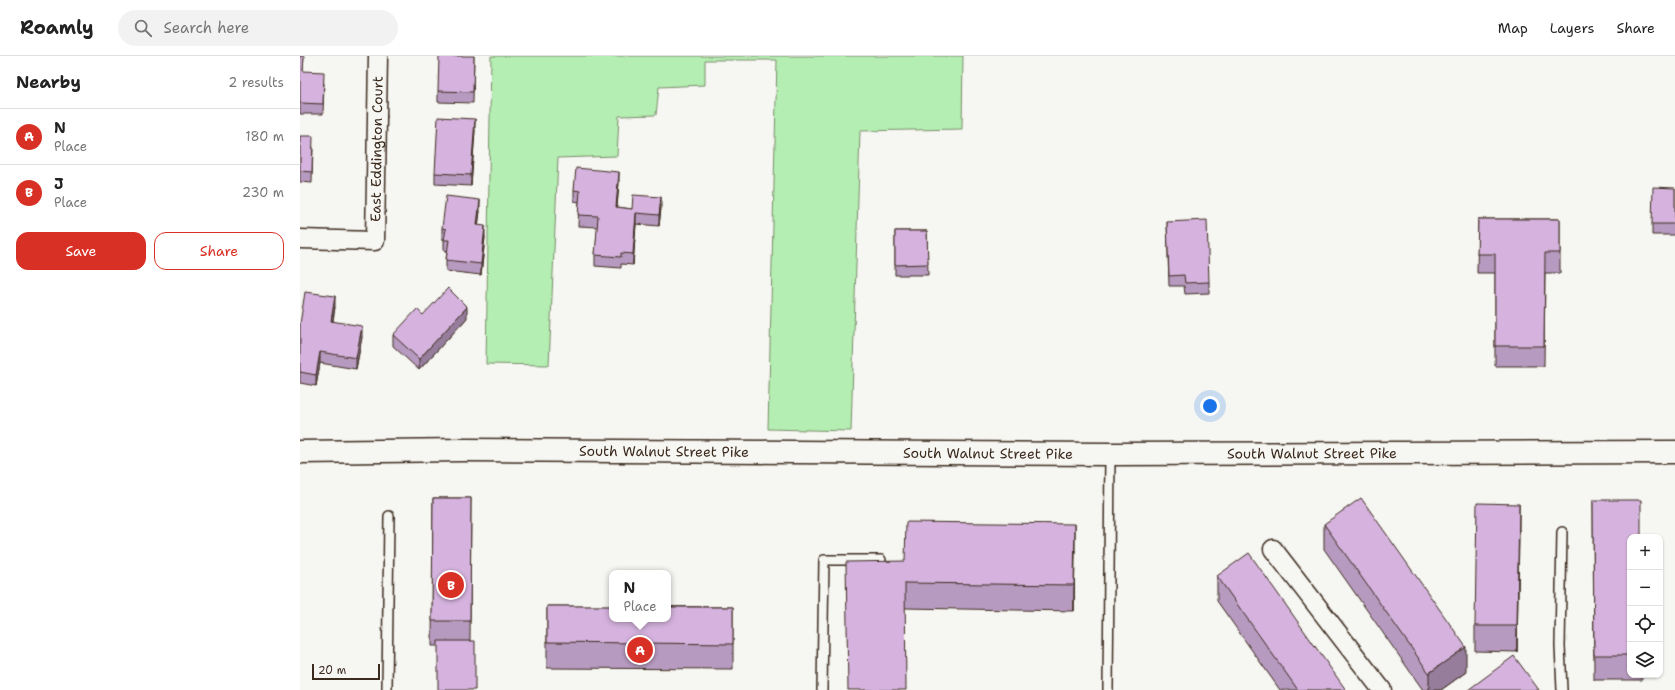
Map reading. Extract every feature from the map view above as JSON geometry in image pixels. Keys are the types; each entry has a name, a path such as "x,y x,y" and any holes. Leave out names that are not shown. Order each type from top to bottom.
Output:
{"street":[{"name":"East Eddington Court","path":"300,239 375,241 378,56"},
{"name":"South Walnut Street Pike","path":"300,452 463,450 1110,454 1675,452"},
{"path":"1273,549 1382,690"}],"lane":[{"path":"1108,690 1110,454"},
{"path":"387,690 389,516"},
{"path":"1562,532 1560,646 1562,690"},
{"path":"822,690 824,560 881,560"}],"green space":[{"path":"491,56 963,56 962,129 860,131 851,431 768,429 777,60 705,60 705,85 659,87 656,115 619,116 617,156 558,158 549,365 486,364"}],"building":[{"path":"300,56 304,56 303,71 324,72 323,104 300,103"},
{"path":"439,56 474,56 473,92 438,91"},
{"path":"438,117 475,119 471,175 435,173"},
{"path":"300,136 313,136 312,172 300,171"},
{"path":"576,168 619,172 616,207 632,209 633,195 661,197 659,215 636,213 633,254 621,253 621,257 595,255 598,216 578,215 580,191 574,190"},
{"path":"1653,187 1675,188 1675,224 1652,224"},
{"path":"446,196 480,200 477,225 485,226 481,264 446,260 449,240 444,240 446,229 442,228"},
{"path":"1478,219 1560,219 1560,253 1545,253 1544,346 1495,346 1495,254 1477,254"},
{"path":"1207,220 1209,282 1185,283 1184,275 1169,276 1167,222"},
{"path":"895,231 927,231 928,264 895,265"},
{"path":"448,288 467,307 419,359 393,335 417,309 423,315"},
{"path":"305,292 335,296 331,321 362,326 356,358 320,352 316,375 300,372 300,324"},
{"path":"433,498 471,498 470,621 432,621"},
{"path":"1361,498 1466,647 1429,673 1324,524"},
{"path":"1593,500 1641,500 1641,534 1627,534 1627,655 1594,655"},
{"path":"1477,503 1519,504 1517,626 1475,626"},
{"path":"906,522 1075,524 1074,585 905,583 906,690 848,690 846,562 905,561"},
{"path":"1249,553 1346,690 1298,690 1217,576"},
{"path":"547,606 609,606 609,622 671,622 671,607 733,607 733,644 547,642"},
{"path":"438,641 475,641 475,690 438,690"},
{"path":"1514,656 1539,690 1468,690"}],"place":[{"name":"J","path":"451,585"},
{"name":"N","path":"640,650"}]}
